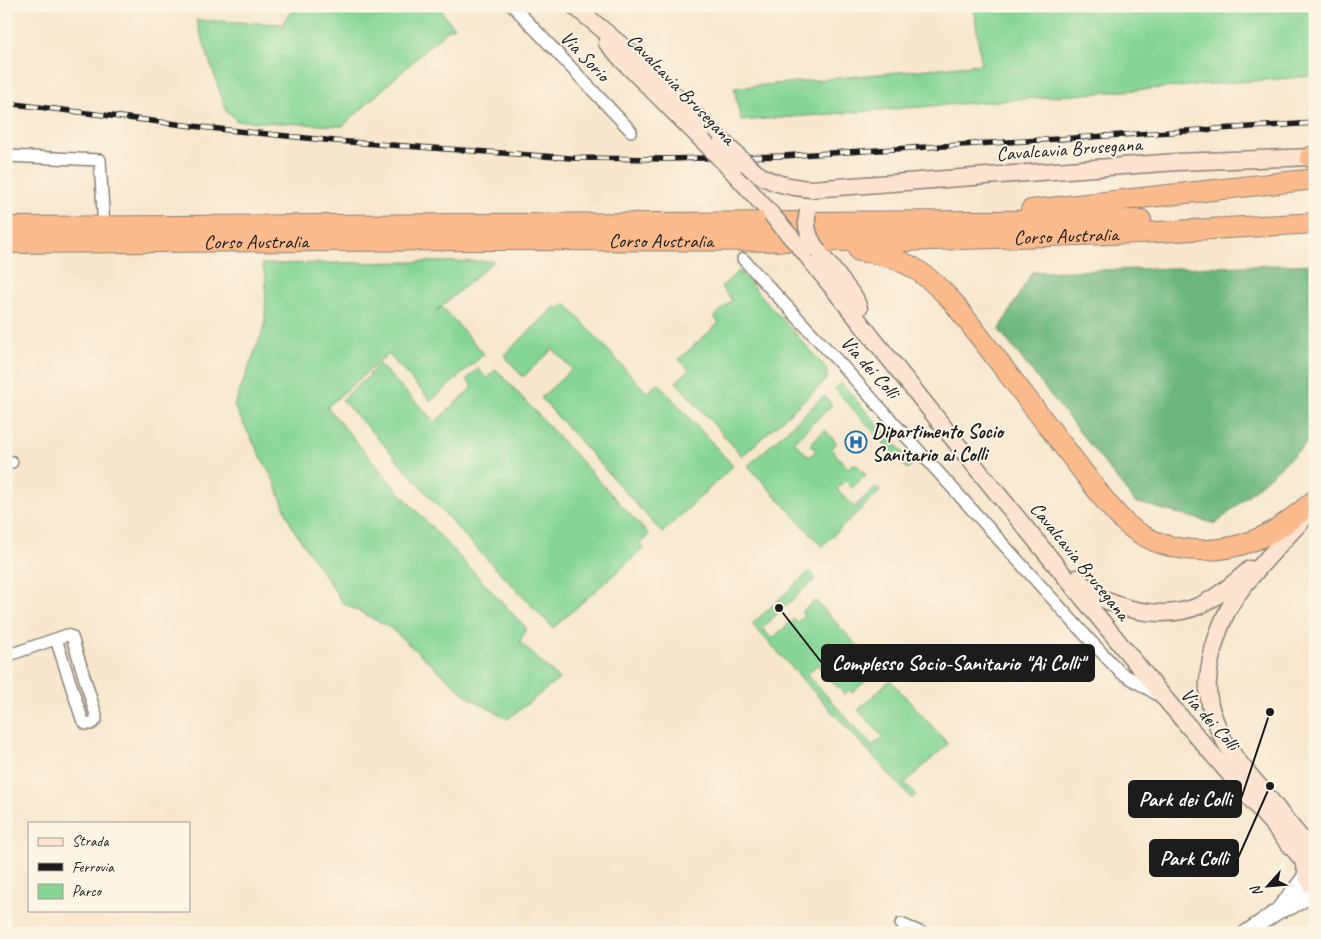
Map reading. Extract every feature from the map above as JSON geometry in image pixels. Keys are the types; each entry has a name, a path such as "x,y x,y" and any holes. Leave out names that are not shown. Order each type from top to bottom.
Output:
{"highway":[{"path":"912,222 1315,179"},
{"name":"Corso Australia","path":"6,227 104,228 1140,220 1315,209"},
{"name":"Corso Australia","path":"6,243 473,240 901,242 1140,233 1315,223"},
{"path":"728,241 770,247 868,252 897,259 922,273 953,302 1118,516 1131,527 1145,535 1181,548 1197,550 1228,548 1255,540 1274,531 1315,500"}],"main road":[{"name":"Cavalcavia Brusegana","path":"578,10 631,53 754,171 772,182 790,188 827,188 1177,162 1313,157"},
{"name":"Cavalcavia Brusegana","path":"578,10 623,61 855,298 867,332 1166,700"},
{"name":"Cavalcavia Brusegana","path":"811,252 814,246 806,223 808,212 817,196 827,188"},
{"path":"1002,499 1052,547 1081,582 1097,595 1114,604 1148,613 1173,612 1200,605 1220,594 1288,536"},
{"path":"1315,507 1235,599 1216,640 1208,682 1210,705 1217,725 1235,758 1301,837 1315,850"},
{"name":"Via dei Colli","path":"1166,700 1309,866 1308,882 1315,888"}],"street":[{"name":"Via Sorio","path":"513,6 631,131"},
{"path":"6,156 100,160 104,228"},
{"name":"Via dei Colli","path":"743,259 1120,672 1166,700"},
{"path":"1086,636 1094,639 1099,636 1104,630 1103,622"},
{"path":"6,656 67,635 72,637 96,715 96,720 91,724 86,724 82,719 56,640"},
{"path":"1278,911 1285,900 1301,884 1309,866"},
{"path":"1246,933 1278,911 1290,907 1315,893"},
{"path":"901,924 922,933"}],"green space":[{"path":"299,6 440,6 444,15 454,27 447,30 343,126 237,121 229,112 227,113 196,20 280,24 283,26 284,20"},
{"path":"974,6 1315,6 1315,76 741,121 734,88 981,64"},
{"path":"494,261 435,312 442,307 484,354 431,401 388,354 327,407 397,490 526,628 520,642 559,679 508,719 470,698 389,627 343,603 292,527 274,481 234,406 265,325 266,278 262,264"},
{"path":"1315,264 1315,436 1216,524 1135,502 999,330 1032,272"},
{"path":"739,271 826,368 828,376 823,383 742,456 676,382 689,370 679,359 719,323 714,317 732,300 721,287"},
{"path":"565,303 647,393 658,383 733,466 662,533 541,398 572,369 553,349 523,377 504,355 556,306 559,309"},
{"path":"379,364 435,422 473,387 466,380 478,369 487,378 496,369 649,535 640,544 644,548 553,628 459,530 342,400 370,375"},
{"path":"841,383 913,464 907,469 835,389"},
{"path":"824,396 832,405 794,441 809,457 816,451 810,444 825,430 837,443 831,449 848,468 856,464 866,475 852,488 845,481 837,489 854,507 876,487 880,491 822,546 748,466"},
{"path":"810,571 816,578 762,628 772,639 794,619 797,622 804,616 801,613 815,600 879,669 852,693 849,690 844,694 817,665 807,674 872,746 883,737 858,710 890,680 948,744 905,783 916,795 912,799 752,624"}],"railway":[{"path":"6,103 209,128 335,141 571,158 668,159 782,156 1315,123"}],"place":[{"name":"Dipartimento Socio Sanitario ai Colli","path":"856,442"},
{"name":"Complesso Socio-Sanitario \"Ai Colli\"","path":"779,608"},
{"name":"Park dei Colli","path":"1270,712"},
{"name":"Park Colli","path":"1270,786"}]}
